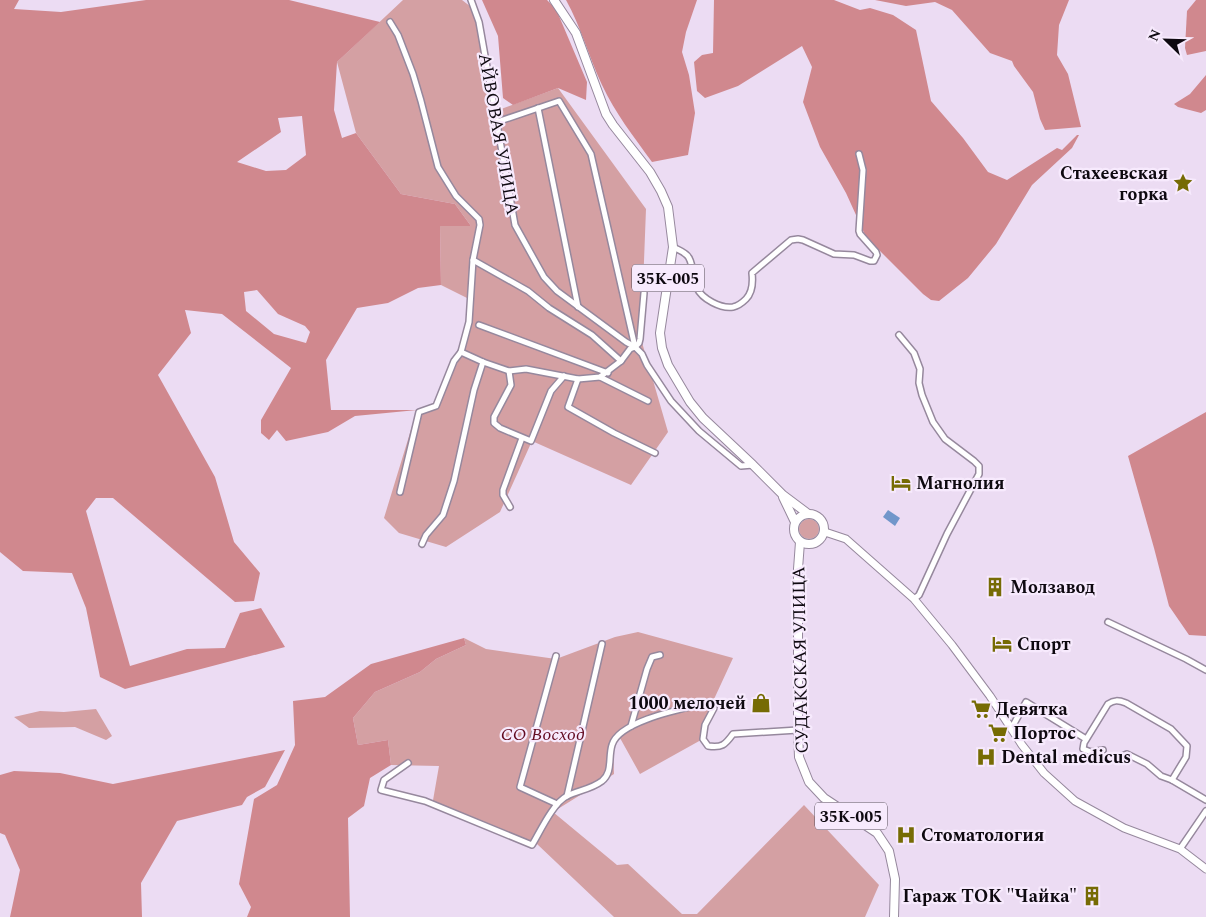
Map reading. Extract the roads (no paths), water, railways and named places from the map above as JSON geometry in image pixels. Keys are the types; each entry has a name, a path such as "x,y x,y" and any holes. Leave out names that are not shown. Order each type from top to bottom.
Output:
{"main road":[{"name":"35К-005","path":"554,0 576,33 606,114 650,172 661,190 668,207 673,247 660,333 662,348 668,365 690,402 716,432 753,465 782,495 807,513 817,515 824,522 825,532"},
{"name":"35К-005","path":"782,495 795,522 794,529 800,542"},
{"path":"795,522 800,516 807,513"},
{"path":"800,542 810,545 820,541 825,532 846,539 914,599 952,645 990,696 1022,745 1044,773 1074,801 1124,828 1180,849 1206,868"},
{"name":"СУДАКСКАЯ УЛИЦА","path":"800,542 798,569 799,757 809,782 824,798 876,833 889,851 895,879 894,917"}],"street":[{"name":"АЙВОВАЯ УЛИЦА","path":"471,0 479,22 515,225 544,277 557,291 635,347"},
{"path":"390,22 398,35 413,74 438,167 456,196 479,219 480,225 473,260 469,322 461,352 454,361 436,406 419,412 400,492"},
{"path":"497,122 559,100 591,154 635,347 642,354 647,365 671,401 699,431 741,466 753,465"},
{"path":"538,108 578,307"},
{"path":"673,247 688,255 696,288 705,299 732,307 748,298 753,284 752,273 791,240 798,239 812,243 834,254 854,255 874,261 878,255 859,231 863,170 859,154"},
{"path":"473,260 528,291 549,308 592,335 620,361"},
{"path":"461,352 510,371 526,369 578,380 600,378 608,373 639,343 644,293"},
{"path":"480,325 608,373"},
{"path":"899,335 914,353 920,369 919,383 922,395 933,422 945,439 974,461 980,469 946,534 919,595 914,599"},
{"path":"422,544 426,535 443,515 454,481 474,390 483,362"},
{"path":"510,371 511,386 494,417 494,423 500,428 531,441 551,391 564,376"},
{"path":"600,378 648,402"},
{"path":"578,380 568,407 655,453"},
{"path":"510,507 503,495 503,490 522,438"},
{"path":"1108,622 1206,670"},
{"path":"567,796 602,644"},
{"path":"631,726 647,669 652,657 660,655"},
{"path":"556,656 520,787 557,804"},
{"path":"1103,750 1091,752 1083,749 1084,743 1108,704 1113,700 1126,702 1171,729 1187,746 1186,757 1172,780"},
{"path":"408,762 384,780 381,790 425,801 532,845 557,804 567,796 587,790 601,782 608,774 612,744 618,736 631,726 648,718 711,702 714,708 705,725 703,739 708,746 717,747 726,744 733,734 798,730"},
{"path":"1011,729 1026,702 1086,739"},
{"path":"1118,758 1127,754 1147,764 1161,776 1172,780 1206,800"},
{"path":"1180,849 1206,810"}],"water":[{"path":"888,510 900,518 895,526 883,517"}],"place":[{"name":"Стахеевская горка","path":"1183,183"},
{"name":"Магнолия","path":"901,483"},
{"name":"Молзавод","path":"995,587"},
{"name":"Спорт","path":"1002,644"},
{"name":"1000 мелочей","path":"761,703"},
{"name":"Девятка","path":"981,709"},
{"name":"Портос","path":"998,733"},
{"name":"Dental medicus","path":"986,757"},
{"name":"Стоматология","path":"906,835"},
{"name":"Гараж ТОК \"Чайка\"","path":"1092,896"}],"park label":[{"name":"СО Восход","path":"543,734"}]}
